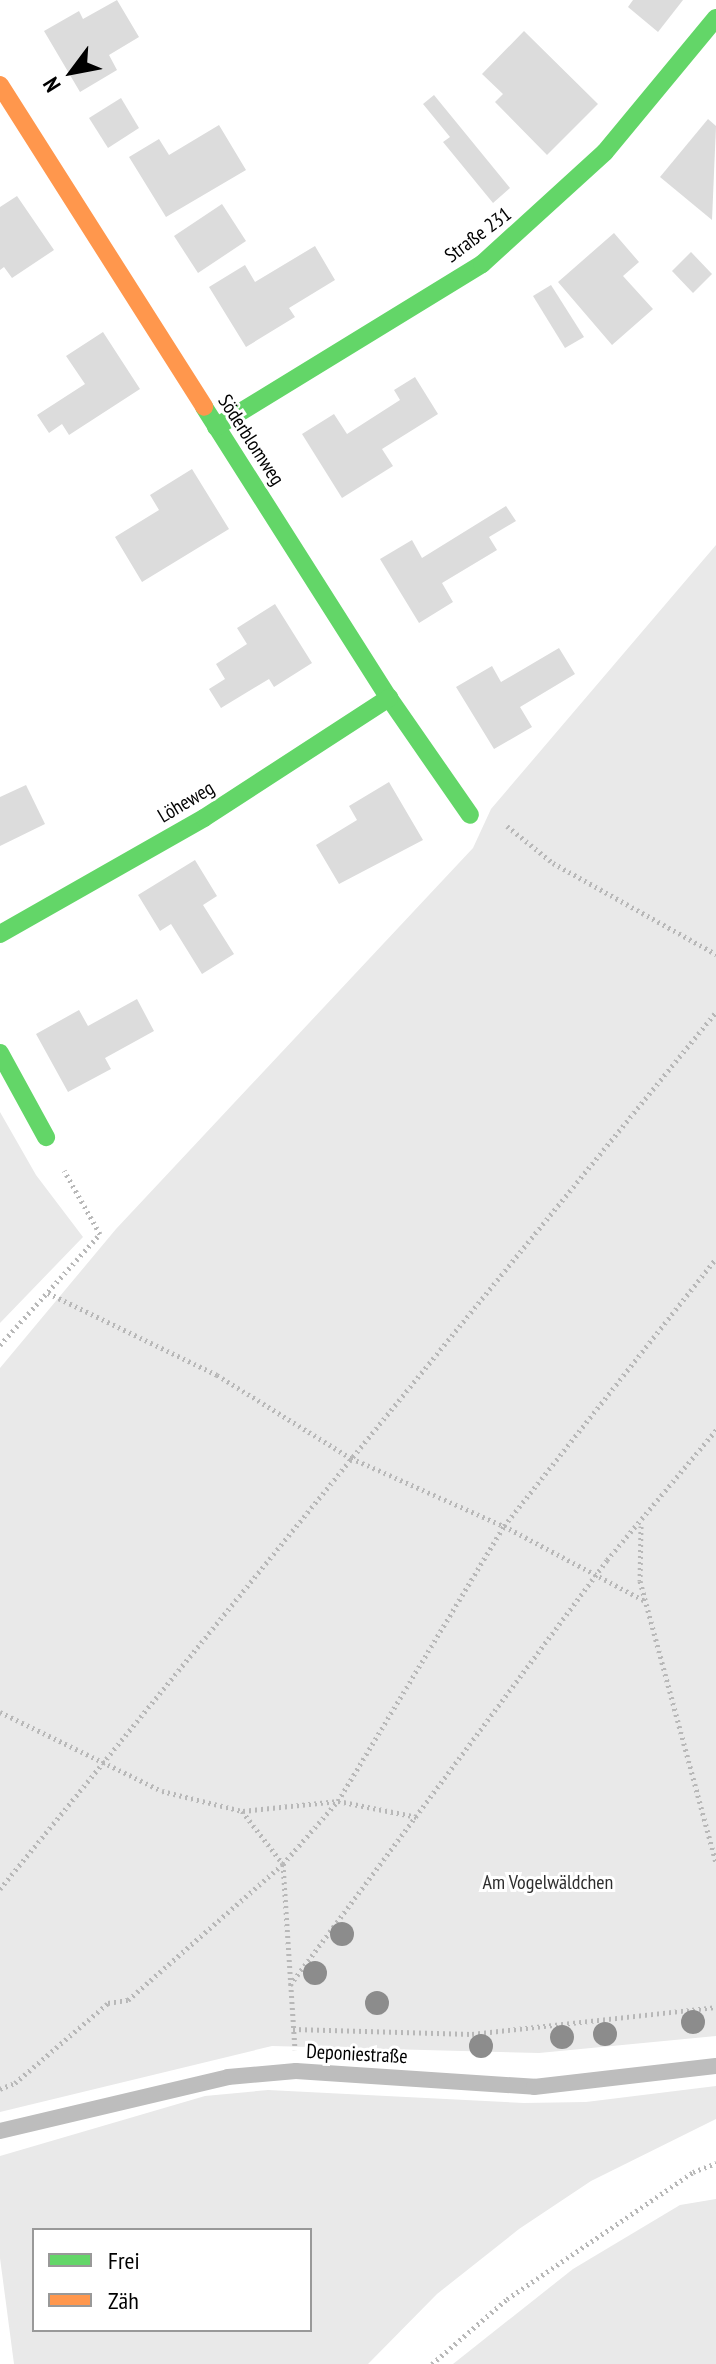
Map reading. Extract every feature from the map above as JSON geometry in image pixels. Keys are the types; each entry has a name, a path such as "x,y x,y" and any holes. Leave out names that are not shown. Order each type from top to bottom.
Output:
{"street":[{"name":"Straße 231","path":"216,427 482,264 605,152 716,18"},
{"name":"Söderblomweg","path":"0,85 389,698 470,815"},
{"name":"Löheweg","path":"0,934 204,818 389,698"},
{"path":"0,1053 46,1137"}],"lane":[{"name":"Deponiestraße","path":"0,2131 228,2077 296,2071 534,2087 716,2066"}],"path":[{"path":"500,816 519,840 553,863 716,954"},
{"path":"0,1889 716,1012"},
{"path":"0,1345 100,1234 46,1137"},
{"path":"0,2089 15,2083 108,2003 128,2000 283,1864 338,1801 504,1526 716,1259"},
{"path":"48,1293 217,1375 351,1458 504,1526 599,1573 645,1601"},
{"path":"290,1985 599,1573 716,1430"},
{"path":"641,1525 637,1564 645,1601 716,1862"},
{"path":"0,1712 162,1791 242,1811 338,1801 418,1817"},
{"path":"242,1811 283,1864 293,2029 472,2034 716,2007"},
{"path":"432,2364 507,2299 693,2172 716,2163"}],"green space":[{"name":"Am Vogelwäldchen","path":"716,545 716,2036 539,2053 272,2046 0,2112 0,1368 116,1229 473,848 491,809"},
{"path":"0,1112 36,1175 83,1237 0,1323"},
{"path":"716,2086 716,2119 591,2181 519,2229 437,2294 368,2364 14,2364 0,2258 0,2156 205,2096 268,2090 524,2103 586,2102"},
{"path":"716,2199 716,2364 453,2364 573,2269 680,2205"}],"building":[{"path":"117,0 139,37 109,55 117,70 80,92 44,31 79,11 83,19"},
{"path":"633,0 683,0 658,32 628,7"},
{"path":"524,31 598,104 547,155 495,102 503,94 482,74"},
{"path":"434,95 510,188 493,203 443,142 450,137 423,104"},
{"path":"121,98 139,128 108,148 89,118"},
{"path":"708,119 716,126 712,220 660,177"},
{"path":"219,125 246,170 166,217 129,157 159,139 169,155"},
{"path":"17,196 54,250 12,278 4,267 0,270 0,207"},
{"path":"222,204 246,241 198,273 174,236"},
{"path":"614,233 639,262 623,276 653,309 612,345 558,282"},
{"path":"315,246 335,280 289,308 295,317 246,347 209,287 245,265 255,282"},
{"path":"691,252 712,274 693,293 672,271"},
{"path":"551,285 584,337 565,348 533,296"},
{"path":"103,332 140,389 69,435 62,424 49,433 37,415 85,384 66,356"},
{"path":"415,377 438,414 382,449 393,466 342,498 302,434 334,414 347,434 400,400 394,390"},
{"path":"192,469 229,529 142,582 115,537 159,510 150,495"},
{"path":"506,506 516,521 489,537 497,550 442,583 453,602 419,623 380,559 412,540 422,558"},
{"path":"275,604 312,663 274,687 269,679 221,708 209,689 225,679 216,664 247,644 237,628"},
{"path":"559,648 575,674 520,707 532,727 494,749 456,687 492,666 501,682"},
{"path":"389,782 423,840 339,884 316,845 357,820 349,806"},
{"path":"26,785 45,824 0,846 0,797"},
{"path":"195,860 217,896 203,905 234,954 202,974 171,924 160,931 138,895"},
{"path":"137,999 154,1031 105,1058 111,1069 68,1092 36,1034 79,1010 88,1026"}],"traffic: fast":[{"path":"216,427 482,264 605,152 716,18"},
{"path":"204,407 389,698 470,815"},
{"path":"0,934 204,818 389,698"},
{"path":"0,1053 46,1137"}],"traffic: slow":[{"path":"0,85 204,407"}]}
